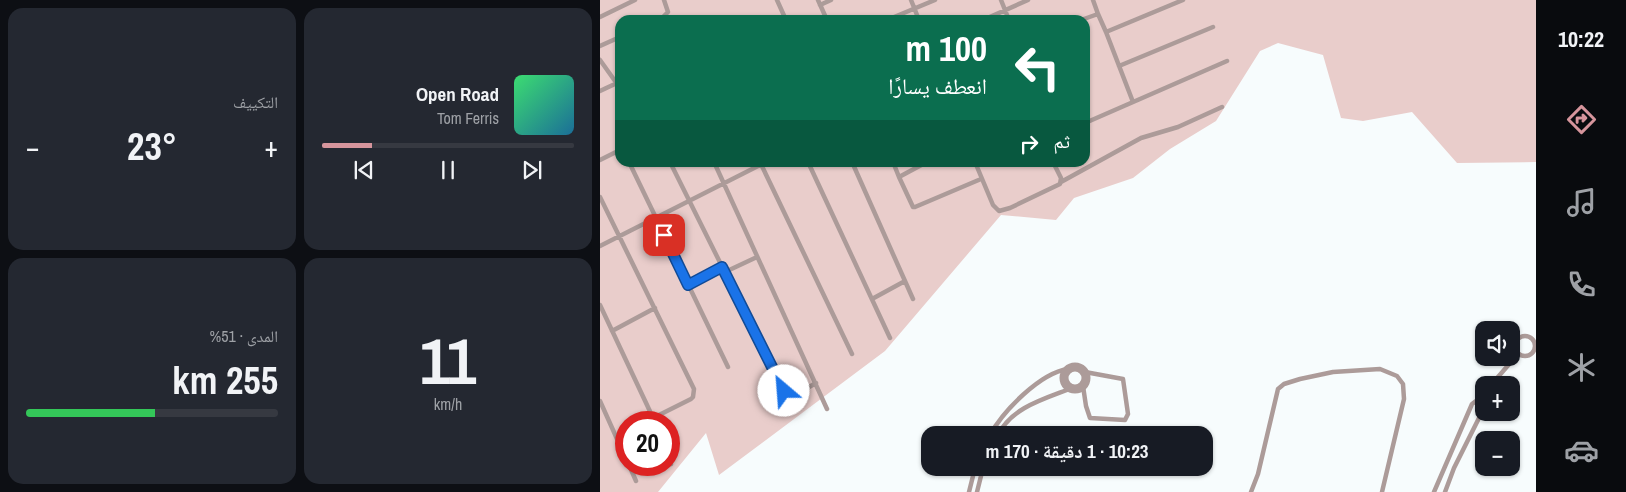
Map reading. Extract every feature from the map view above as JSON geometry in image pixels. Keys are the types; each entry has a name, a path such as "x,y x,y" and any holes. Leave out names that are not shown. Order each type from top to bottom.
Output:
{"street":[{"path":"1075,366 1085,372 1086,379 1082,386 1076,389 1068,386 1064,380 1068,369 1075,366"}],"lane":[{"path":"600,17 635,0"},
{"path":"664,0 668,12 665,15"},
{"path":"777,0 784,15"},
{"path":"825,15 819,2 831,0"},
{"path":"911,0 917,15"},
{"path":"898,15 935,0"},
{"path":"1001,0 1007,15"},
{"path":"995,15 1028,0"},
{"path":"1101,0 1093,2 1133,102"},
{"path":"1106,32 1183,0"},
{"path":"1090,17 1098,14"},
{"path":"1119,66 1213,27"},
{"path":"600,46 615,38"},
{"path":"600,60 615,81"},
{"path":"1090,121 1227,61"},
{"path":"600,91 615,86"},
{"path":"1090,166 1141,138 1178,127 1222,107"},
{"path":"600,160 615,152"},
{"path":"631,167 728,367"},
{"path":"672,167 784,391 789,397 792,397 816,383"},
{"path":"716,167 828,409"},
{"path":"600,246 755,167"},
{"path":"764,167 852,354"},
{"path":"810,167 890,338"},
{"path":"854,167 913,299"},
{"path":"895,167 913,207 981,179"},
{"path":"898,177 917,167"},
{"path":"977,167 993,205 999,210 1010,208 1088,167"},
{"path":"1055,167 1061,182"},
{"path":"600,197 694,388 691,399 670,411"},
{"path":"688,285 757,257"},
{"path":"872,299 905,281"},
{"path":"600,305 650,411"},
{"path":"612,331 655,308"},
{"path":"1529,336 1534,342 1532,354 1522,356 1518,354 1516,346 1519,337 1529,336"},
{"path":"1499,376 1508,366"},
{"path":"996,426 1003,414 1042,379 1059,370 1068,369"},
{"path":"1251,492 1258,474 1278,389 1284,384 1300,379 1333,372 1380,369 1398,376 1403,384 1404,399 1382,492"},
{"path":"1082,386 1090,418 1125,420 1128,414 1123,379 1085,372"},
{"path":"1004,426 1010,417 1029,405 1072,388"},
{"path":"600,401 615,434"},
{"path":"1434,492 1472,404 1475,402"},
{"path":"1445,492 1454,468 1478,421"},
{"path":"1446,463 1454,468"},
{"path":"634,476 636,481"},
{"path":"969,492 973,476"},
{"path":"977,492 981,476"}],"shaded area":[{"path":"600,0 1536,0 1536,162 1457,163 1412,112 1363,121 1341,118 1323,55 1278,43 1260,51 1216,121 1170,149 1133,178 1074,198 1056,220 1001,215 885,351 719,475 706,433 680,465 680,411 615,411 615,476 671,476 658,492 600,492"}],"route":[{"path":"664,235 688,285 722,267 784,391"}]}
